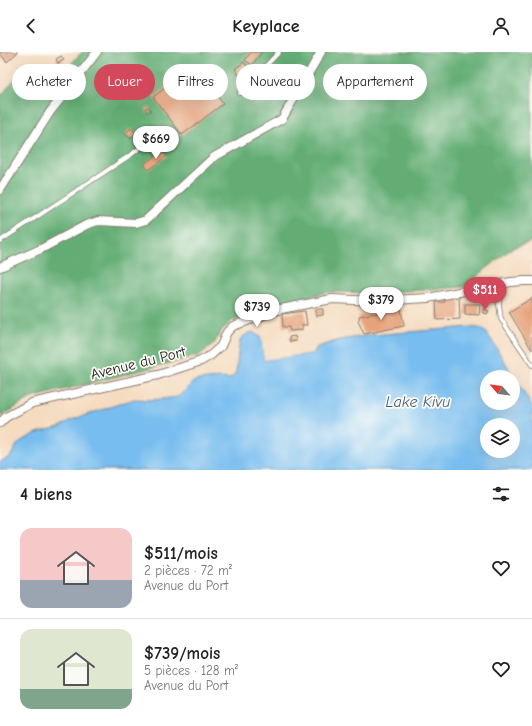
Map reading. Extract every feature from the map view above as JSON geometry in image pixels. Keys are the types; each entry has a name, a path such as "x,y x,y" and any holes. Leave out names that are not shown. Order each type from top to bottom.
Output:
{"street":[{"path":"0,190 50,112 97,52"},
{"path":"0,267 41,249 86,225 98,221 136,223 146,220 214,157 282,118 322,52"},
{"name":"Avenue du Port","path":"0,422 32,403 158,375 201,361 221,346 227,332 233,326 281,309 332,299 376,301 428,298 472,289 532,281"}],"lane":[{"path":"267,64 279,52"},
{"path":"0,241 132,154 147,142"},
{"path":"499,285 501,319 532,365"}],"green space":[{"path":"82,52 532,52 532,241 512,248 464,287 377,293 328,292 279,304 232,321 222,330 214,344 198,356 31,398 0,417 0,97 12,82 12,100 86,100 86,64 71,64"}],"water":[{"name":"Lake Kivu","path":"470,327 479,328 487,333 510,370 480,370 480,410 520,410 520,387 532,406 532,470 0,470 0,462 10,457 21,441 37,433 59,427 71,420 134,399 152,400 178,397 193,382 198,380 220,378 229,379 233,377 236,372 241,338 249,333 253,332 261,338 264,360 314,353 317,347 340,340 371,335"}],"pier":[{"path":"263,337 266,357 313,350 314,353 264,360 261,338"}],"building":[{"path":"0,52 18,52 7,62"},
{"path":"251,52 262,52 253,64 245,60"},
{"path":"61,56 64,60 58,63 56,59"},
{"path":"163,90 163,100 220,100 223,104 182,135 155,100 155,96"},
{"path":"149,107 151,111 147,113 145,108"},
{"path":"131,128 136,134 131,139 125,134"},
{"path":"163,150 167,156 148,170 144,164"},
{"path":"459,297 460,319 437,320 436,302 445,302 444,298"},
{"path":"532,298 532,350 509,312"},
{"path":"465,304 480,304 479,315 465,314"},
{"path":"316,309 323,309 323,315 316,316"},
{"path":"401,309 404,326 364,334 358,321 359,316"},
{"path":"483,309 489,311 487,314 482,312"},
{"path":"305,311 307,325 302,325 302,330 290,331 289,327 283,327 282,314"},
{"path":"295,336 296,341 290,342 289,337"}]}
